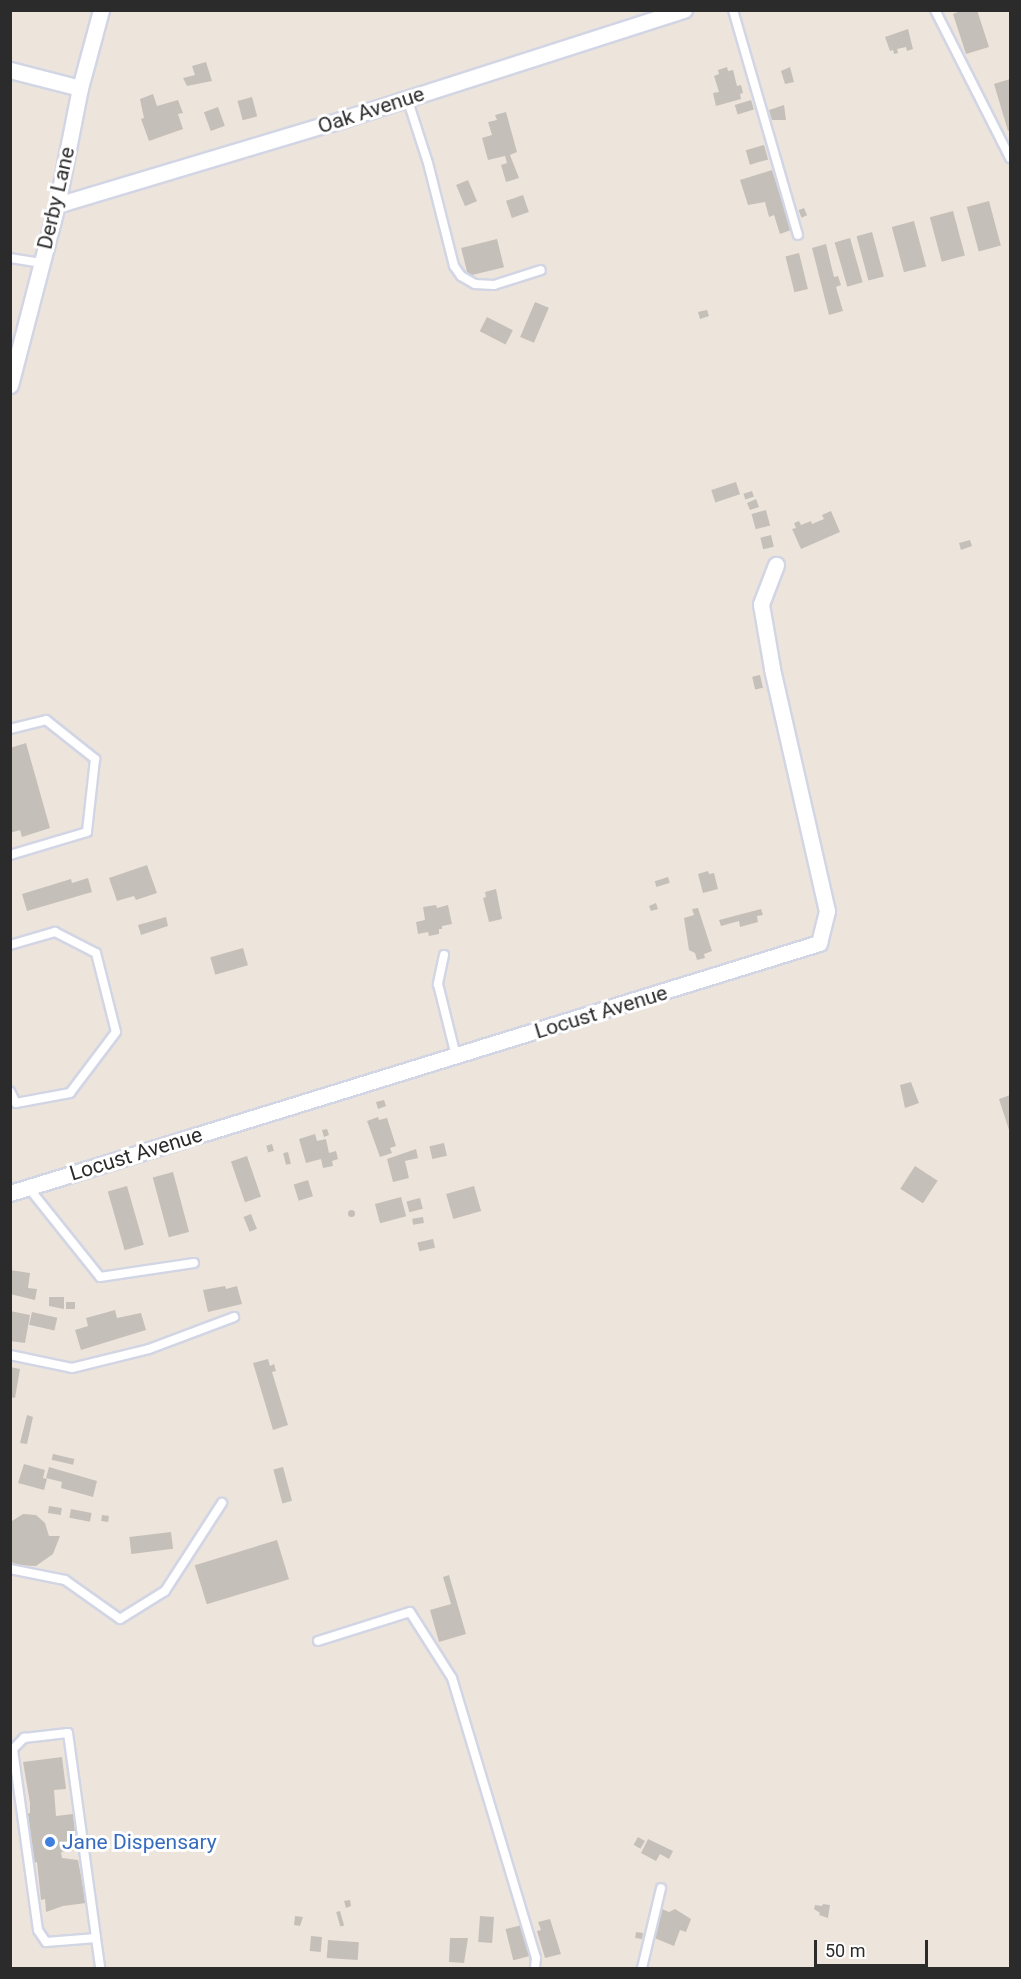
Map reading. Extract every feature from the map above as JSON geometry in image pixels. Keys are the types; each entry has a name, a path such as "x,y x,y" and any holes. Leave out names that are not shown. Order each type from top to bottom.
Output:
{"street":[{"name":"Derby Lane","path":"10,385 13,361 57,205 80,88 101,10"},
{"name":"Oak Avenue","path":"57,205 407,99 684,10"},
{"path":"10,70 80,88"},
{"name":"Locust Avenue","path":"10,1192 819,943 827,911 772,668 761,604 776,565"}],"lane":[{"path":"733,10 798,235"},
{"path":"935,10 1011,158"},
{"path":"407,99 428,163 454,266 461,276 475,284 494,285 541,270"},
{"path":"10,258 40,263"},
{"path":"10,729 46,720 95,759 87,832 10,855"},
{"path":"10,945 55,932 96,953 116,1032 70,1093 16,1103 10,1091"},
{"path":"444,955 438,984 456,1056"},
{"path":"28,1187 100,1277 194,1263"},
{"path":"10,1355 72,1368 149,1349 234,1317"},
{"path":"10,1569 65,1580 120,1619 165,1591 222,1503"},
{"path":"318,1641 410,1612 452,1678 536,1958 535,1968"},
{"path":"96,1938 45,1942 38,1930 13,1749 24,1738 68,1733 96,1938 100,1968"},
{"path":"642,1968 661,1888"}],"building":[{"path":"963,10 977,10 989,47 966,54 953,14"},
{"path":"908,29 913,49 907,51 906,47 897,49 898,53 894,54 893,50 890,51 885,37"},
{"path":"206,62 212,81 187,86 183,78 195,75 192,66"},
{"path":"727,67 728,71 733,70 737,86 741,85 743,93 740,94 741,99 716,106 713,93 719,92 714,76 719,74 718,70"},
{"path":"790,67 794,82 785,84 781,71"},
{"path":"1010,79 1010,130 1008,131 994,84"},
{"path":"153,94 157,106 178,100 183,113 178,114 183,129 149,141 141,119 144,118 140,99"},
{"path":"252,97 257,116 243,120 238,101"},
{"path":"751,100 754,110 738,115 735,105"},
{"path":"784,105 786,120 772,120 769,110"},
{"path":"218,107 225,126 211,131 204,112"},
{"path":"506,112 517,152 510,155 519,178 506,182 501,165 507,163 505,156 488,160 482,138 492,135 488,122 497,120 495,115"},
{"path":"764,145 768,159 750,165 746,150"},
{"path":"772,170 791,230 780,234 774,215 769,217 765,202 748,205 740,180"},
{"path":"468,180 477,201 465,206 456,185"},
{"path":"523,195 529,212 512,218 506,201"},
{"path":"989,201 1001,245 979,251 967,207"},
{"path":"804,208 807,215 802,218 798,210"},
{"path":"953,211 965,255 942,262 930,217"},
{"path":"914,221 926,266 904,272 892,227"},
{"path":"872,232 884,276 868,281 857,236"},
{"path":"850,238 863,282 847,287 835,242"},
{"path":"497,239 504,267 468,276 461,248"},
{"path":"826,244 834,277 838,276 841,285 836,287 843,311 829,315 812,248"},
{"path":"799,253 808,289 794,292 785,256"},
{"path":"535,302 549,308 534,343 520,337"},
{"path":"707,310 709,316 700,319 698,312"},
{"path":"487,317 513,330 506,344 480,331"},
{"path":"736,482 740,494 715,502 711,490"},
{"path":"752,491 754,497 745,499 743,494"},
{"path":"756,499 759,507 750,510 747,503"},
{"path":"766,510 770,525 756,529 752,514"},
{"path":"831,511 840,532 801,549 792,529 796,528 794,523 799,521 801,525 811,521 812,524 824,519 822,515"},
{"path":"771,535 774,547 763,549 760,538"},
{"path":"970,540 972,546 961,550 959,543"},
{"path":"760,675 763,688 755,689 752,677"},
{"path":"26,743 50,828 22,837 20,830 10,833 10,748"},
{"path":"147,865 157,893 136,900 134,896 117,901 109,878"},
{"path":"708,871 709,874 714,873 718,889 703,893 698,874"},
{"path":"668,877 670,883 657,887 655,881"},
{"path":"88,878 92,892 27,911 22,894 71,879 72,883"},
{"path":"496,889 502,919 489,922 483,898 486,897 485,892"},
{"path":"656,903 658,909 651,911 649,906"},
{"path":"436,905 437,908 448,905 452,924 442,926 439,934 429,936 428,932 418,934 416,922 425,920 423,907"},
{"path":"698,908 712,951 704,954 705,958 697,960 695,953 689,950 684,918 694,915 692,909"},
{"path":"761,909 763,915 757,916 758,922 740,927 739,921 721,926 719,920"},
{"path":"166,917 168,926 141,935 138,925"},
{"path":"243,948 248,965 215,975 210,957"},
{"path":"911,1082 919,1103 905,1108 900,1085"},
{"path":"1010,1095 1010,1133 999,1099"},
{"path":"384,1100 386,1106 378,1109 376,1102"},
{"path":"378,1117 379,1120 387,1118 396,1146 390,1148 392,1153 380,1157 367,1121"},
{"path":"327,1129 329,1135 324,1137 322,1130"},
{"path":"315,1134 317,1141 326,1139 329,1153 336,1151 338,1159 332,1161 333,1166 323,1168 321,1159 306,1163 299,1139"},
{"path":"444,1143 447,1156 432,1159 429,1146"},
{"path":"272,1144 274,1151 268,1152 266,1146"},
{"path":"416,1149 418,1158 405,1161 409,1178 393,1182 387,1159"},
{"path":"288,1152 291,1164 286,1165 283,1153"},
{"path":"247,1156 261,1197 245,1202 231,1162"},
{"path":"915,1166 938,1181 923,1203 900,1189"},
{"path":"173,1172 189,1232 169,1237 153,1177"},
{"path":"308,1180 313,1196 299,1201 294,1184"},
{"path":"127,1186 144,1245 125,1250 108,1192"},
{"path":"474,1186 481,1211 453,1219 446,1194"},
{"path":"401,1197 406,1216 380,1223 375,1204"},
{"path":"420,1198 423,1209 409,1212 406,1202"},
{"path":"351,1209 355,1213 351,1217 347,1213"},
{"path":"251,1214 257,1229 250,1232 244,1217"},
{"path":"423,1217 424,1223 413,1225 412,1219"},
{"path":"433,1239 435,1248 419,1251 417,1243"},
{"path":"10,1270 30,1273 28,1288 37,1289 35,1300 10,1294"},
{"path":"225,1286 226,1289 237,1286 242,1304 208,1312 203,1290"},
{"path":"49,1297 64,1297 64,1309 49,1306"},
{"path":"66,1302 75,1302 75,1309 66,1309"},
{"path":"115,1310 117,1318 141,1313 146,1330 81,1350 75,1330 88,1326 86,1318"},
{"path":"10,1311 30,1315 25,1343 10,1341"},
{"path":"32,1312 57,1318 54,1331 29,1325"},
{"path":"268,1359 270,1366 274,1364 276,1371 272,1372 288,1425 273,1430 253,1363"},
{"path":"10,1367 20,1369 15,1398 10,1397"},
{"path":"27,1415 33,1417 27,1444 20,1443"},
{"path":"53,1454 74,1459 73,1465 52,1460"},
{"path":"24,1464 45,1470 43,1478 47,1479 44,1490 18,1483"},
{"path":"49,1467 97,1481 93,1497 61,1488 62,1482 46,1478"},
{"path":"283,1467 292,1501 282,1503 273,1470"},
{"path":"49,1506 62,1508 61,1515 48,1513"},
{"path":"71,1509 92,1513 90,1522 69,1518"},
{"path":"23,1514 36,1515 45,1523 49,1536 60,1536 53,1554 36,1566 16,1565 10,1560 10,1526 12,1521"},
{"path":"102,1515 109,1516 108,1522 101,1521"},
{"path":"171,1532 173,1549 131,1554 129,1537"},
{"path":"277,1540 289,1579 207,1604 195,1565"},
{"path":"449,1575 466,1634 439,1642 430,1610 451,1604 443,1577"},
{"path":"62,1757 66,1789 54,1790 56,1816 73,1814 77,1850 61,1852 62,1858 78,1860 86,1903 63,1906 46,1912 45,1899 41,1900 37,1862 33,1863 27,1814 30,1813 30,1803 23,1762"},
{"path":"638,1837 645,1841 640,1849 634,1845"},
{"path":"648,1839 673,1851 669,1859 660,1854 656,1861 641,1853"},
{"path":"350,1900 351,1906 346,1908 344,1901"},
{"path":"823,1904 830,1905 828,1918 819,1915 820,1913 814,1909 815,1905 822,1906"},
{"path":"662,1909 669,1912 675,1909 691,1919 686,1932 680,1930 674,1946 652,1937"},
{"path":"340,1911 344,1925 340,1927 336,1912"},
{"path":"295,1916 303,1917 300,1926 294,1925"},
{"path":"480,1916 494,1917 492,1943 478,1942"},
{"path":"550,1919 561,1954 545,1958 537,1931 541,1930 538,1922"},
{"path":"522,1925 530,1956 513,1960 506,1929"},
{"path":"636,1932 643,1933 642,1939 635,1938"},
{"path":"311,1936 322,1937 321,1952 310,1951"},
{"path":"450,1938 468,1938 464,1963 449,1962"},
{"path":"328,1940 359,1942 358,1960 327,1958"}],"place":[{"name":"Jane Dispensary","path":"50,1842"}]}
